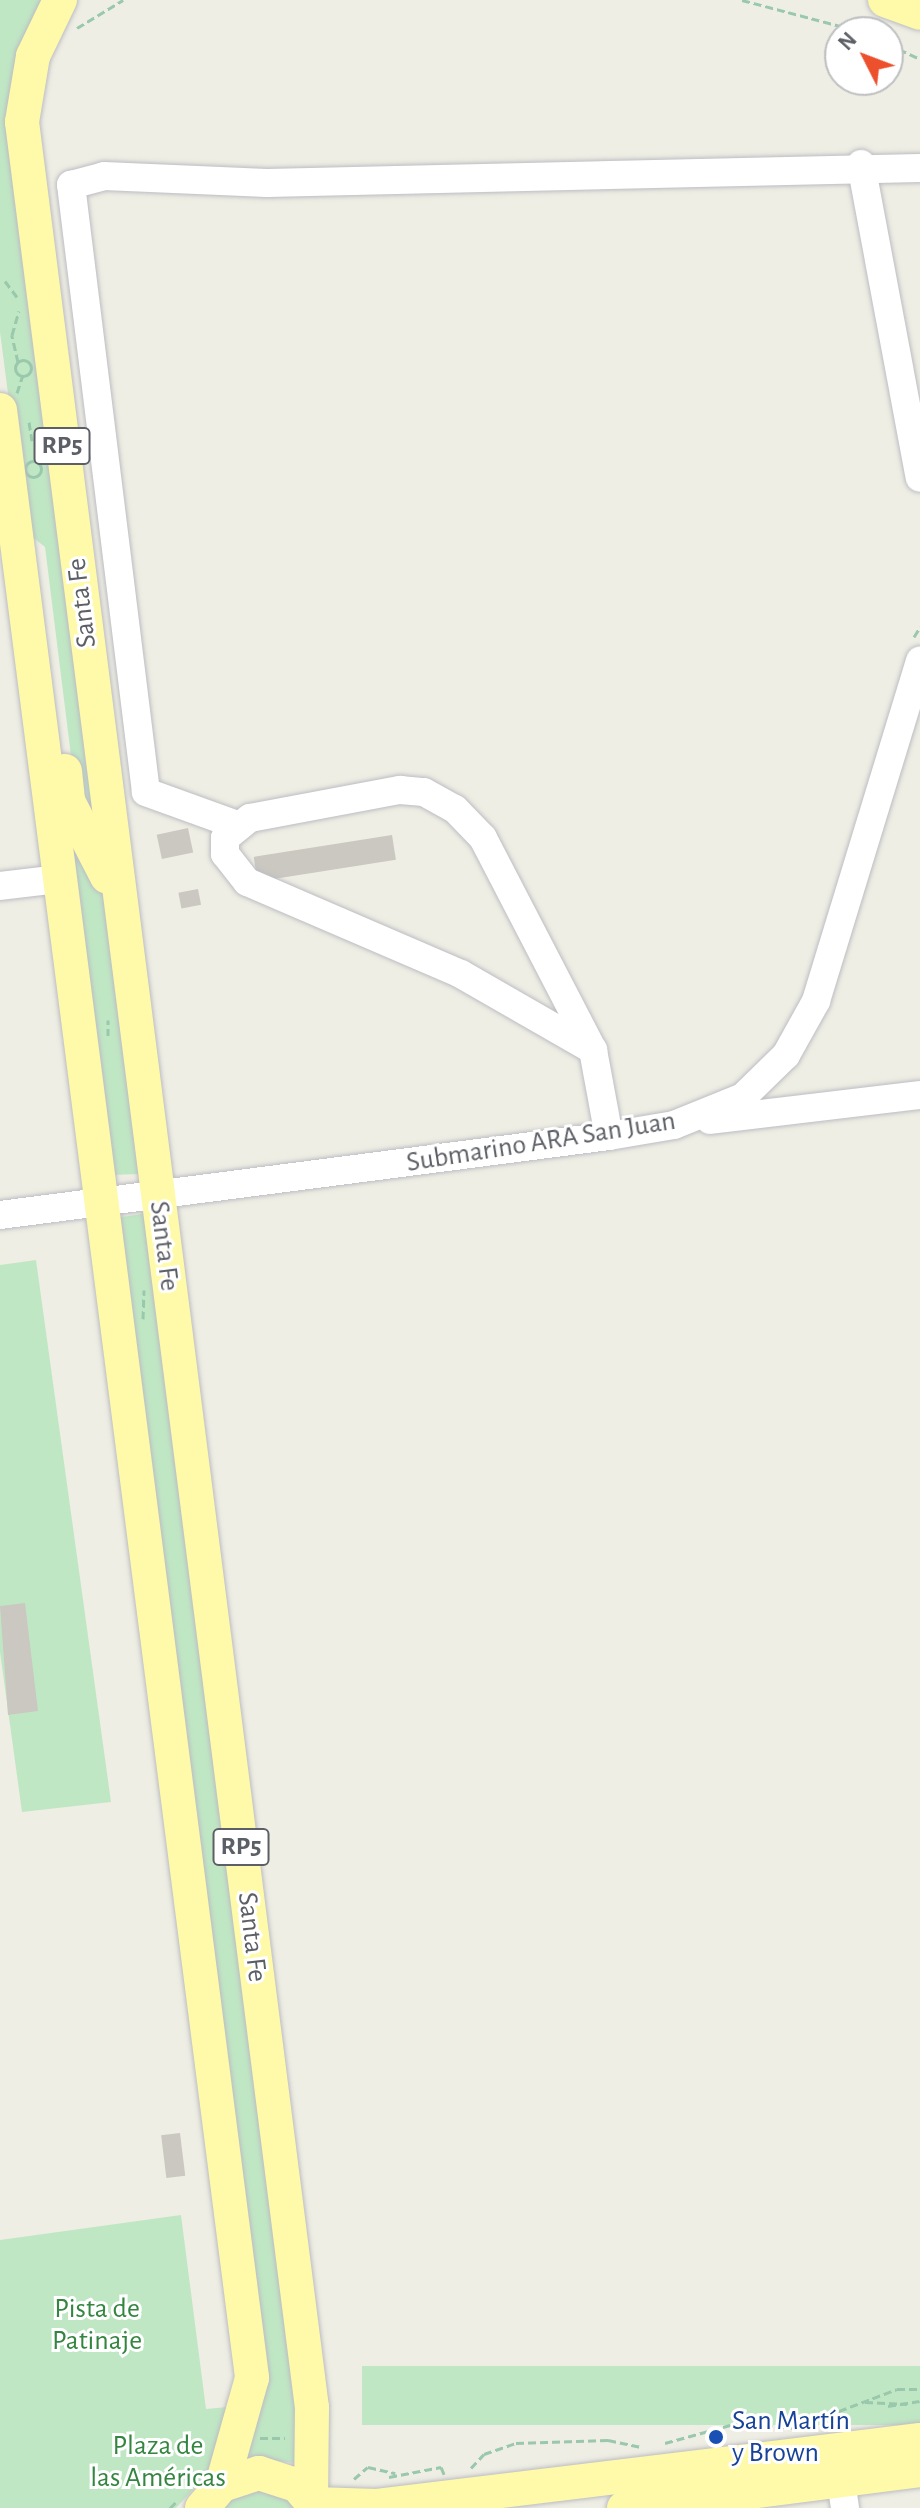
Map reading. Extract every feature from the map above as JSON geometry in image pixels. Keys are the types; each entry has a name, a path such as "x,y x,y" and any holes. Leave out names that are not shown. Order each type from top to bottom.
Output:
{"main road":[{"name":"Santa Fe","path":"60,0 33,56 22,122 118,898 312,2407 314,2504"},
{"path":"885,0 920,13"},
{"name":"Santa Fe","path":"0,410 9,549 59,879 98,1202 252,2378 212,2497"},
{"path":"9,549 32,550 40,563 68,801 118,898"},
{"path":"314,2504 377,2506 841,2480 920,2440"},
{"path":"624,2508 920,2470"},
{"name":"RP5","path":"212,2497 259,2473 297,2485 314,2504"}],"street":[{"path":"609,1136 593,1050 483,838 455,809 424,792 400,790 237,825 146,792 71,185 104,176 267,183 861,164 920,168"},
{"path":"861,164 920,478"},
{"name":"Submarino ARA San Juan","path":"0,1215 609,1136 674,1125 743,1097 803,1031 920,661"},
{"path":"237,825 225,838 225,854 247,882 461,974 593,1050"},
{"path":"0,886 59,879"},
{"path":"674,1125 920,1095"}],"path":[{"path":"742,0 824,22"},
{"path":"5,281 20,303 12,335 18,362"},
{"path":"657,2446 741,2422 794,2428 865,2402 920,2389"},
{"path":"865,2402 888,2406 920,2401"},
{"path":"888,2406 907,2404"},
{"path":"465,2473 484,2454 516,2443 608,2440 650,2448"},
{"path":"358,2470 395,2473"},
{"path":"433,2482 455,2475"}],"green space":[{"path":"0,0 45,0 27,38 100,849 77,804 45,547 26,532 0,332"},
{"path":"65,827 106,894 140,1174 109,1175"},
{"path":"148,1213 295,2368 296,2463 244,2457 115,1218"},
{"path":"36,1260 111,1802 22,1812 0,1652 0,1265"},
{"name":"Pista de Patinaje","path":"181,2215 206,2409 238,2406 211,2470 176,2508 0,2508 0,2240"},
{"path":"362,2366 920,2366 920,2425 362,2425"},
{"path":"263,2485 301,2508 215,2508 218,2503"}],"building":[{"path":"188,828 193,852 162,859 157,835"},
{"path":"392,835 396,860 258,882 254,857"},
{"path":"198,889 201,905 181,909 178,893"},
{"path":"25,1603 38,1711 8,1715 0,1606"},
{"path":"180,2133 185,2176 166,2178 161,2135"}],"place":[{"name":"San Martín y Brown","path":"716,2437"}],"park label":[{"name":"Plaza de las Américas","path":"158,2462"}]}
